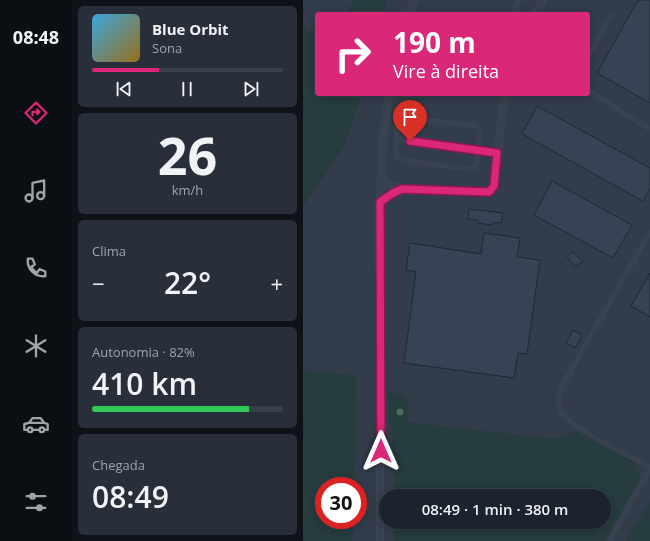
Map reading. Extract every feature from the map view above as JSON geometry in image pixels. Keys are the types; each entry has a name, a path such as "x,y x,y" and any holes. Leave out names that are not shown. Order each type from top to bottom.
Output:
{"street":[{"path":"410,12 414,0"},
{"path":"536,12 543,0"},
{"path":"380,541 380,202 383,129 389,96"},
{"path":"381,177 387,184 402,189 489,192 494,186 505,96"},
{"path":"380,202 402,189"}],"lane":[{"path":"514,12 519,0"},
{"path":"590,53 611,16"},
{"path":"590,92 650,129"},
{"path":"403,118 476,126 480,132 478,150 476,167 469,169 405,161 396,154 398,124 403,118"},
{"path":"397,139 497,153"},
{"path":"609,541 650,468 575,425 561,412 558,397 561,388 650,232"}],"shaded area":[{"path":"303,0 650,0 650,541 303,541"}],"green space":[{"path":"354,0 388,0 383,12 348,12"},
{"path":"303,23 307,31 315,29 315,96 361,96 345,145 303,207"},
{"path":"303,369 356,376 355,477 315,477 315,529 353,529 352,541 303,541"},
{"path":"388,393 396,393 405,397 407,400 407,422 556,439 579,430 634,461 640,473 639,480 605,541 393,541 393,529 611,529 611,489 394,489"},
{"path":"650,501 650,541 626,541"}],"building":[{"path":"638,0 650,0 650,103 597,73"},
{"path":"537,106 650,168 650,188 643,201 522,134"},
{"path":"552,181 632,225 613,258 534,215"},
{"path":"469,209 503,213 501,223 493,222 493,225 478,223 478,220 468,219"},
{"path":"484,233 520,238 517,257 540,260 527,354 518,353 514,378 404,363 416,272 406,270 410,243 481,254"},
{"path":"573,252 583,262 575,267 567,256"},
{"path":"650,273 650,317 631,306"},
{"path":"573,330 582,335 575,348 566,343"}],"route":[{"path":"381,451 380,202 386,197 402,189 483,193 489,192 494,186 497,153 410,141"}]}
